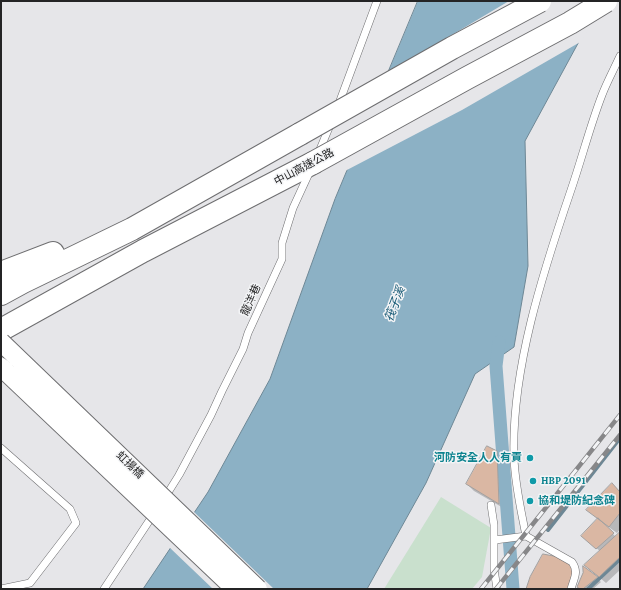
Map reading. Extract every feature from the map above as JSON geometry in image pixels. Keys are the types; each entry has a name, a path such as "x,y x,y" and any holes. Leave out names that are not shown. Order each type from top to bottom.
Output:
{"highway":[{"path":"1,294 132,229 445,52 540,1"},
{"name":"中山高速公路","path":"1,330 143,251 312,163 570,23 606,1"},
{"path":"1,273 166,210"}],"street":[{"name":"虹揚橋","path":"1,342 258,589"},
{"name":"虹揚橋","path":"1,367 235,589"}],"lane":[{"name":"龍洋巷","path":"104,589 179,475 211,415 243,349 248,333 282,259 282,243 293,208 335,113 377,1"},
{"path":"526,536 517,490 514,457 516,405 520,379 531,324 554,240 603,93 620,56"},
{"path":"1,448 70,509 76,523 30,583 1,589"},
{"path":"491,505 494,525 494,569 497,589"},
{"path":"495,540 526,536 572,562 576,567 576,573 571,589"}],"green space":[{"path":"441,497 491,528 482,577 472,589 384,589"}],"water":[{"name":"筏子溪","path":"418,1 601,1 525,141 528,266 514,347 475,374 426,483 367,589 143,589 208,492 270,379 335,199"}],"pier":[{"path":"509,1 603,1 582,41 462,110 345,171 386,74"},
{"path":"193,511 274,589 213,589 169,547"}],"building":[{"path":"487,446 497,451 499,504 466,484"},
{"path":"612,483 620,492 620,513 609,527 586,510"},
{"path":"598,518 614,533 596,549 581,536"},
{"path":"620,532 620,557 599,577 584,565"},
{"path":"543,554 569,559 573,571 569,589 526,589 530,577"},
{"path":"583,566 598,577 583,589 580,589 577,587 583,573"}],"waterway":[{"path":"499,342 496,366 513,589"},
{"path":"548,530 620,438"},
{"path":"588,589 620,559"}],"railway":[{"path":"481,589 620,415"},
{"path":"496,589 620,435"}],"place":[{"name":"河防安全人人有責","path":"530,458"},
{"name":"HBP 2091","path":"533,481"},
{"name":"協和堤防紀念碑","path":"530,501"}]}
